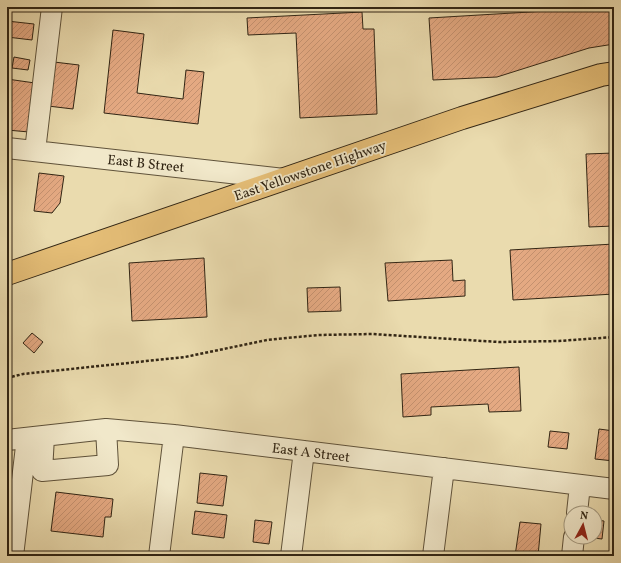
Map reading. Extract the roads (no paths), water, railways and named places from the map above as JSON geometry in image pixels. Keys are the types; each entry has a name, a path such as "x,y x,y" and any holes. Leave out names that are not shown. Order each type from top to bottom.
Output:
{"main road":[{"name":"East Yellowstone Highway","path":"7,274 462,118 601,75 614,73"}],"street":[{"path":"35,151 52,7"},
{"name":"East B Street","path":"7,148 284,179"},
{"path":"35,438 42,471 108,465 106,429"},
{"name":"East A Street","path":"7,440 106,429 174,435 614,489"},
{"path":"159,556 174,435"},
{"path":"13,556 35,438"},
{"path":"291,556 304,451"},
{"path":"433,556 444,468"},
{"path":"578,505 580,485"},
{"path":"572,556 573,545"}]}
